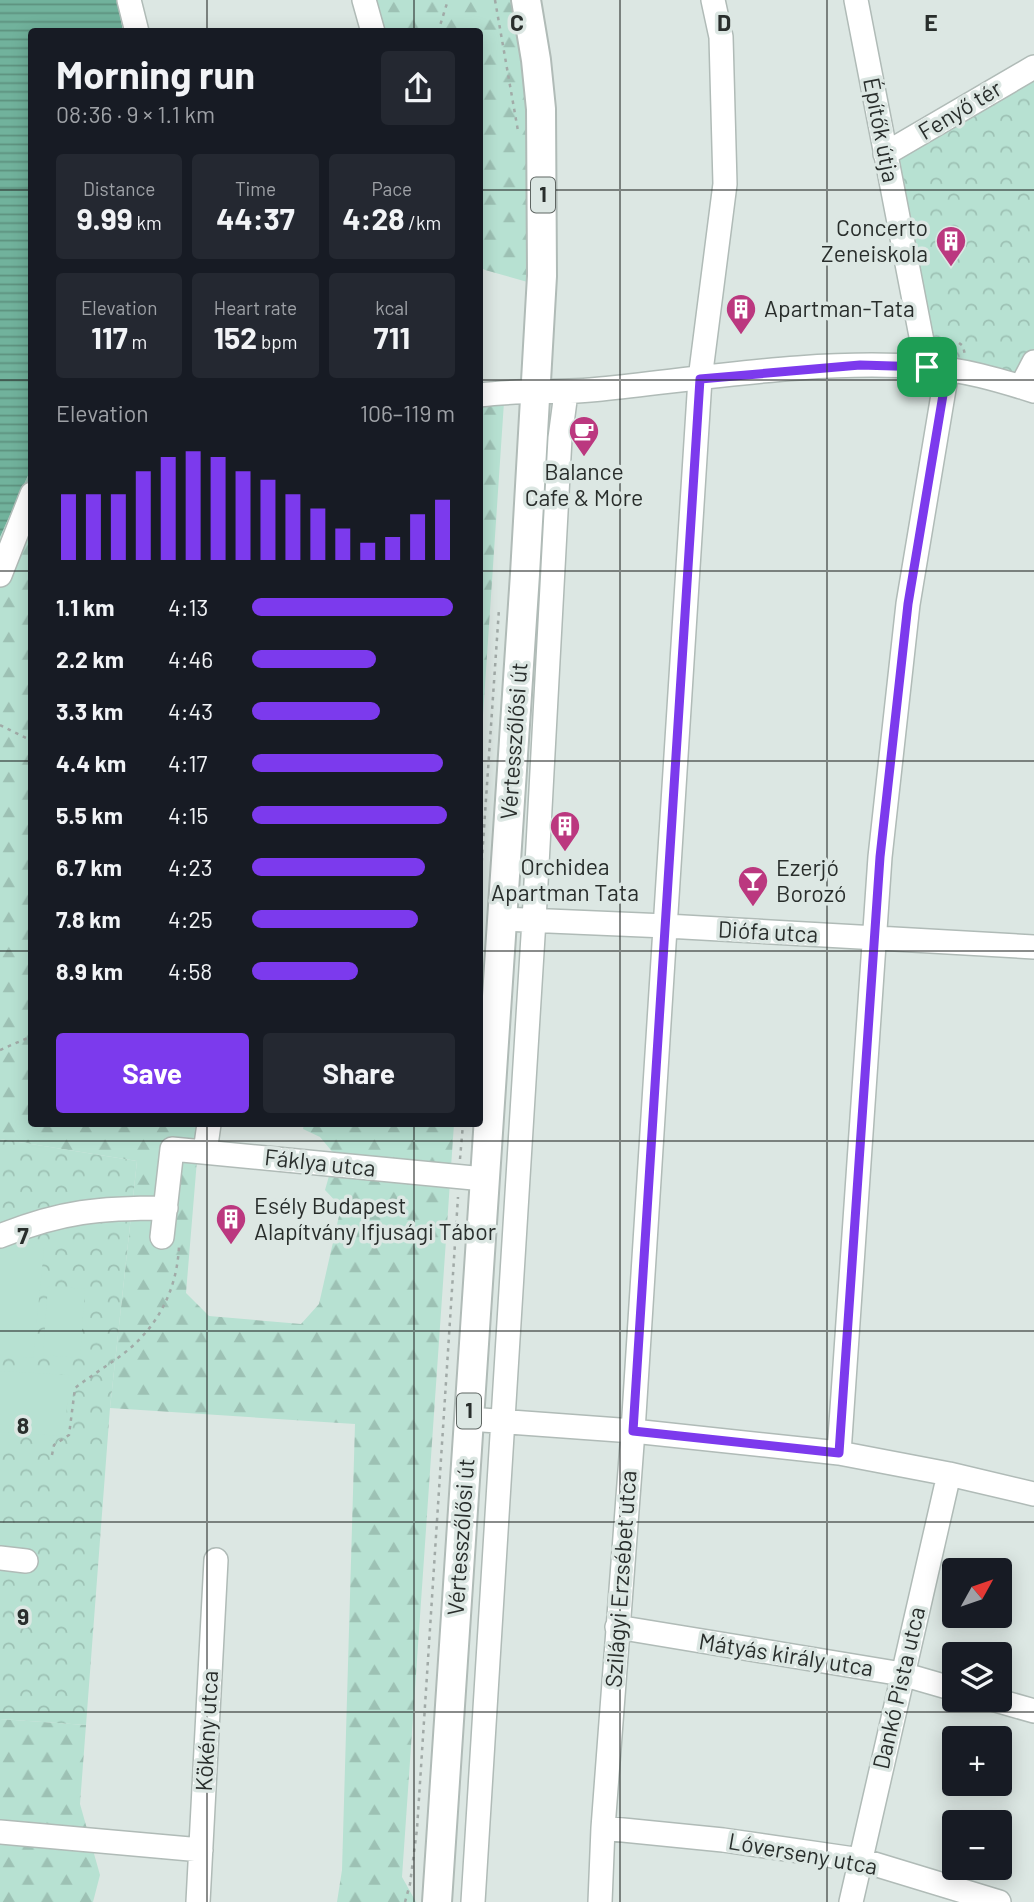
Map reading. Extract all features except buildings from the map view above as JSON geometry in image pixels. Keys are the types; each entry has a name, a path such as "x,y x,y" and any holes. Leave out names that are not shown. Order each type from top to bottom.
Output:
{"main road":[{"name":"Vértesszőlősi út","path":"483,1083 502,919 542,276 541,109 526,0"},
{"name":"Vértesszőlősi út","path":"438,1902 469,1419 472,1178 478,1127"}],"street":[{"path":"129,0 136,28"},
{"path":"364,0 372,28"},
{"name":"Szilágyi Erzsébet utca","path":"600,1902 700,379 725,184 722,37 713,0"},
{"name":"Építők útja","path":"856,0 908,259 937,369"},
{"name":"Fenyő tér","path":"886,155 1034,67"},
{"path":"483,395 535,391 566,393 860,365 937,369 998,380 1027,389 1034,362"},
{"path":"839,1453 873,938 908,604 937,369"},
{"name":"Vértesszőlősi út","path":"473,1902 534,920 560,438 566,393"},
{"path":"0,575 28,504"},
{"name":"Diófa utca","path":"502,919 1034,947"},
{"path":"205,1152 209,1127"},
{"name":"Fáklya utca","path":"166,1208 171,1157 205,1152 472,1178"},
{"path":"0,1236 51,1217 85,1210 166,1208 171,1240"},
{"path":"469,1419 633,1431 839,1453 1034,1494"},
{"name":"Dankó Pista utca","path":"851,1902 948,1474"},
{"path":"0,1558 26,1561"},
{"name":"Kökény utca","path":"198,1902 216,1560"},
{"name":"Mátyás király utca","path":"617,1627 902,1674 942,1686"},
{"path":"1012,1705 1034,1711"},
{"name":"Lóverseny utca","path":"603,1828 723,1840 860,1860 999,1902"},
{"path":"0,1832 201,1850"}],"path":[{"path":"439,28 448,0"},
{"path":"495,0 519,138"},
{"path":"483,843 499,610"},
{"path":"0,725 28,739"},
{"path":"0,1050 28,1038"},
{"path":"405,1902 417,1829 472,1178 464,1127"},
{"path":"52,1455 54,1446 69,1435 75,1388 135,1345 145,1336 161,1311 175,1280 171,1240"}],"green space":[{"path":"374,0 517,0 527,77 531,283 483,269 483,28 379,28"},
{"path":"1034,67 1034,362 1021,387 927,367 885,155"},
{"path":"504,402 483,715 483,405"},
{"path":"28,476 28,1127 200,1127 186,1293 209,1316 301,1324 319,1304 341,1207 325,1190 335,1155 320,1137 303,1127 454,1127 402,1877 416,1902 337,1902 342,1870 355,1424 110,1408 137,1161 0,1139 0,537"},
{"path":"0,1139 137,1161 110,1408 86,1725 0,1719"},
{"path":"0,1245 44,1249 33,1358 0,1355"},
{"path":"48,1286 85,1289 80,1358 43,1355"},
{"path":"0,1371 69,1375 65,1436 0,1432"},
{"path":"0,1719 86,1725 80,1804 100,1875 93,1902 0,1902"}],"shaded area":[{"path":"0,0 117,0 122,28 28,28 28,476 0,537"}],"place":[{"name":"Concerto Zeneiskola","path":"951,268"},
{"name":"Apartman-Tata","path":"741,336"},
{"name":"Balance Cafe & More","path":"584,458"},
{"name":"Orchidea Apartman Tata","path":"565,853"},
{"name":"Ezerjó Borozó","path":"753,908"},
{"name":"Esély Budapest Alapítvány Ifjusági Tábor","path":"231,1246"}],"route":[{"path":"860,365 927,367 947,371 908,604 880,857 839,1453 633,1431 700,379 860,365"}]}
